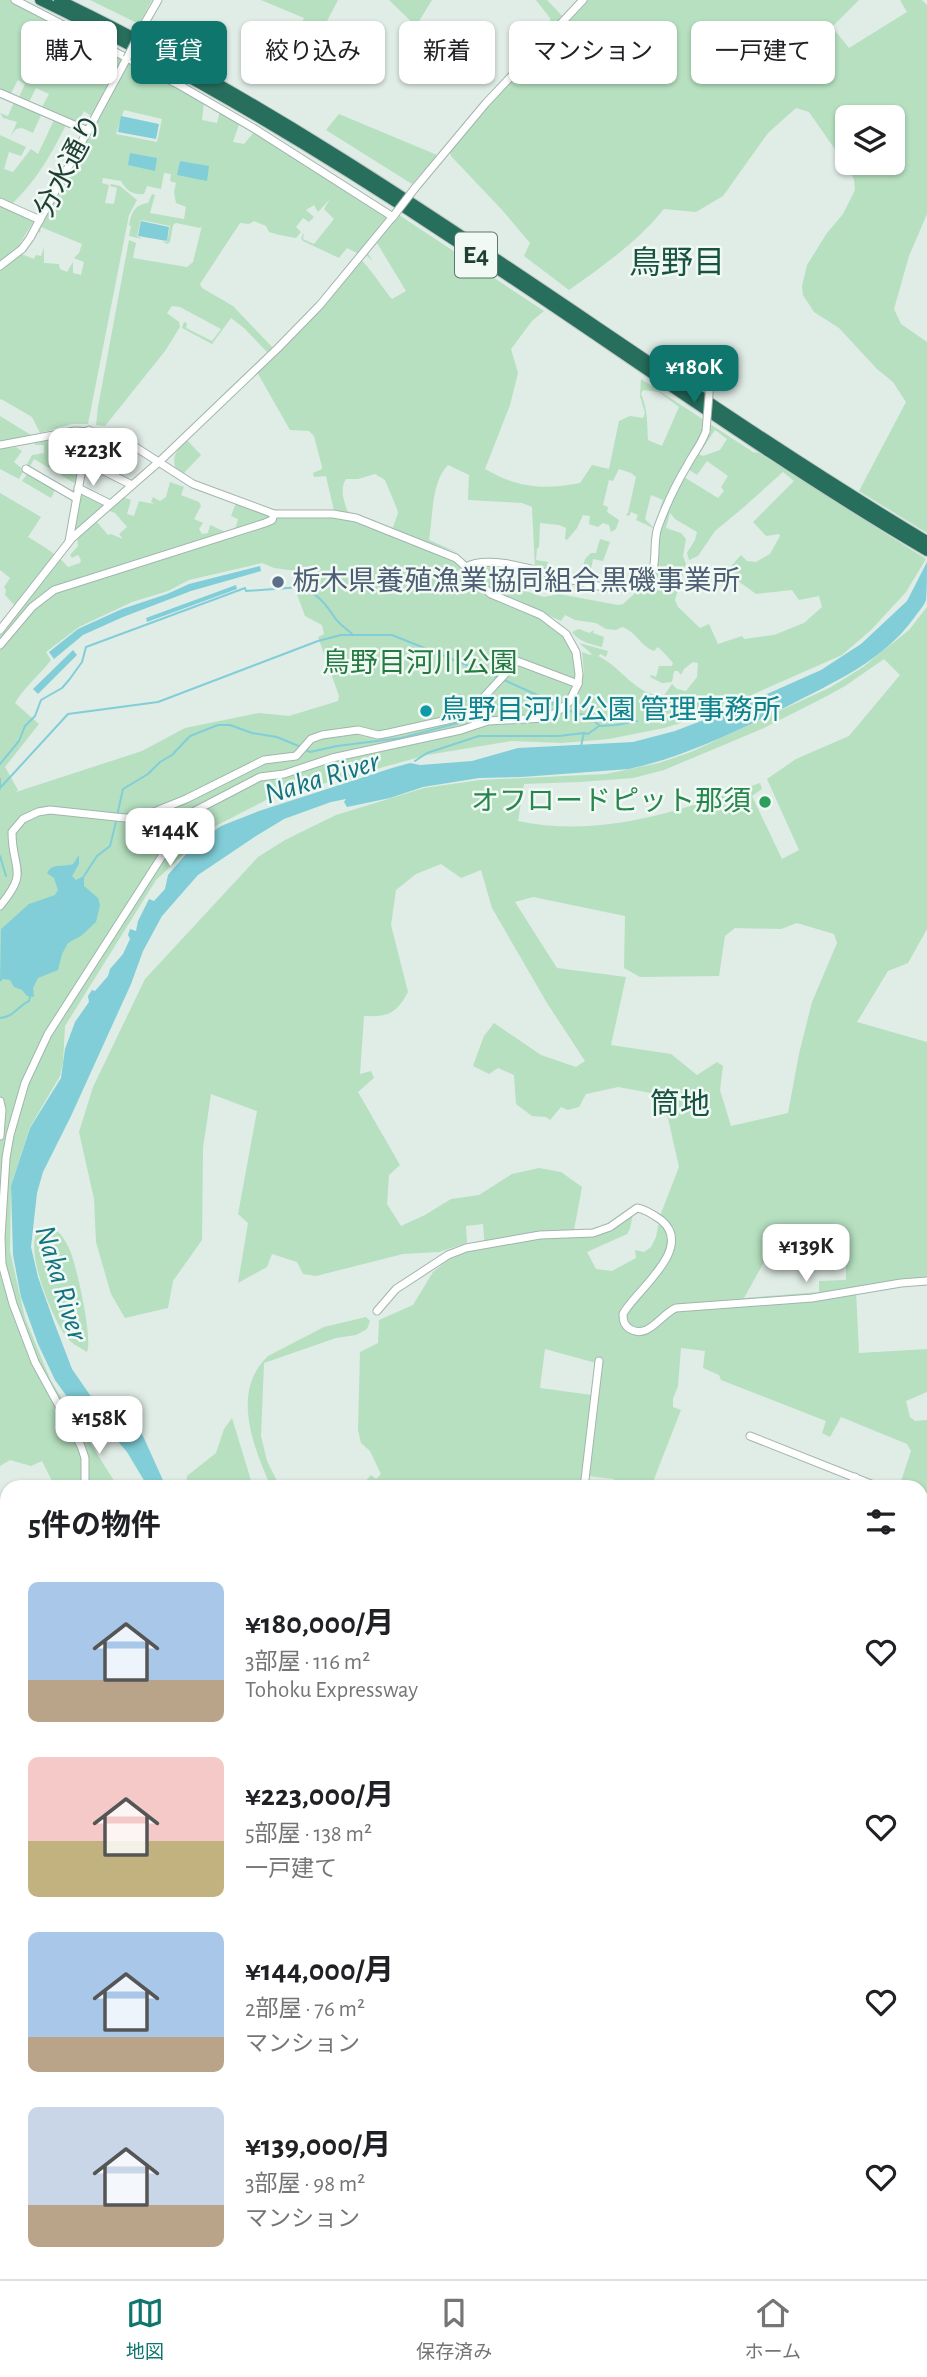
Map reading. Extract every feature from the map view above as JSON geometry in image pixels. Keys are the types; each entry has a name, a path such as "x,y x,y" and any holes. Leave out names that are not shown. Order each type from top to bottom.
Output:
{"highway":[{"name":"E4","path":"40,0 201,84 322,155 459,243 785,463 901,531 927,541"},
{"name":"E4","path":"59,0 206,77 326,148 453,229 812,470 927,551"}],"street":[{"path":"15,0 255,129 394,216"},
{"name":"分水通り","path":"0,266 22,249 40,220 158,0"},
{"path":"0,630 69,541 158,463 320,305 486,103 583,0"},
{"path":"0,93 88,131"},
{"path":"0,202 40,220"},
{"path":"466,567 475,564 511,565 564,579 625,590 642,584 652,572 656,532 662,516 706,431 712,357"},
{"path":"69,541 89,430"},
{"path":"0,445 89,430 121,439 192,484 274,513 333,514 356,518 448,554 466,567 491,594 541,615 566,634 572,641 579,662 578,684 574,694 563,708 545,718 495,720 332,758 284,774 260,777 185,817 41,1047 19,1103 2,1174 1,1252 4,1273 24,1337 81,1446 85,1458 85,1480"},
{"path":"84,461 132,485"},
{"path":"26,469 76,498"},
{"path":"78,488 110,504"},
{"path":"0,645 32,607 54,590 265,523 272,520 274,513"},
{"path":"0,906 16,884 18,864 12,832 23,819 38,812 50,810 117,817 144,816 264,760 290,757 304,748 311,739 332,732 358,730 377,735 456,718 471,711 517,661 578,684"},
{"path":"471,711 476,724"},
{"path":"0,1101 0,1136"},
{"path":"377,1311 396,1289 449,1255 466,1248 540,1235 602,1231 636,1208 642,1208 667,1225 671,1236 665,1260 657,1274 623,1314 626,1325 633,1331 649,1329 676,1308 812,1298 927,1281"},
{"path":"585,1480 599,1361"},
{"path":"750,1436 862,1480"}],"green space":[{"path":"0,0 14,0 53,21 21,21 21,82 18,80 10,95 0,91"},
{"path":"90,0 152,0 141,21 133,21"},
{"path":"261,0 338,0 327,21 303,21 304,18"},
{"path":"389,0 432,0 419,21 411,21"},
{"path":"536,0 547,0 566,20 585,0 859,0 835,24 835,21 691,21 691,84 835,84 835,31 849,48 907,12 900,0 922,0 927,5 927,214 909,256 894,309 901,324 927,342 927,533 859,491 906,402 893,382 877,369 839,328 814,312 803,295 802,286 807,265 827,233 843,214 855,190 852,175 905,175 905,105 835,105 835,149 809,112 796,108 768,133 723,196 696,212 664,209 631,243 569,290 524,256 530,243 451,156 449,149 509,83 677,84 677,21 550,21"},
{"path":"117,54 122,57 117,69"},
{"path":"129,60 131,84 171,84 204,103 202,120 217,123 220,111 240,122 233,142 244,144 254,132 389,216 359,254 347,248 339,258 301,238 304,233 303,239 314,244 334,219 324,209 330,199 318,212 314,205 306,210 314,217 309,222 303,218 296,227 301,232 296,238 269,232 266,226 254,221 249,224 240,223 200,284 202,288 233,306 273,348 268,353 231,318 212,344 182,328 184,322 187,323 186,328 212,341 221,329 180,307 172,306 167,313 179,322 180,327 165,351 105,426 96,425 129,240 136,243 133,258 187,267 193,262 202,226 200,228 176,223 167,244 162,241 167,242 170,226 141,220 137,236 142,239 129,236 133,213 140,205 148,203 152,194 155,195 150,213 184,219 186,207 176,203 176,183 170,181 171,174 164,173 161,189 147,186 144,194 136,194 130,192 121,181 103,178 102,183 109,185 105,203 114,204 117,188 110,186 111,184 120,186 137,200 129,215 88,424 72,424 40,433 32,417 0,400 0,135 26,147 21,156 9,152 4,169 13,172 31,149 38,154 55,118 67,123 43,166 12,204 34,221 20,243 19,253 34,259 36,255 41,256 44,248 44,263 59,264 60,269 67,272 73,262 73,273 81,275 84,262 74,258 82,244 41,227 40,233 37,230","holes":["124,110 162,119 157,142 116,134"]},
{"path":"25,84 110,84 91,116 84,111 77,123 42,107 49,94 36,88 29,102 19,97"},
{"path":"14,102 40,112 33,133 22,128 16,129 11,136 17,122 3,118 0,113 8,116"},
{"path":"339,114 437,155 412,184 326,130"},
{"name":"鳥野目河川公園","path":"399,215 544,311 532,321 511,349 518,373 510,405 485,469 520,484 542,487 580,483 592,465 609,469 619,421 630,416 643,418 645,413 640,396 641,379 926,559 906,592 871,630 842,655 704,716 664,728 609,739 562,743 511,741 427,755 268,799 200,834 183,855 156,880 65,1026 60,1076 30,1127 11,1186 10,1251 25,1318 51,1381 114,1480 52,1480 42,1461 31,1466 10,1460 0,1466 0,633 18,609 5,595 4,587 10,578 0,570 0,493 41,517 28,537 68,567 80,563 81,560 78,555 72,558 70,555 78,546 77,536 96,521 108,535 123,539 119,534 127,527 115,513 107,510 123,497 131,500 127,514 134,516 139,501 154,504 151,502 153,497 160,501 166,497 170,482 184,487 181,495 199,502 201,506 194,519 203,523 199,529 202,534 208,533 210,525 226,532 236,527 238,519 231,516 236,503 262,513 335,515 326,476 314,477 313,473 322,467 314,436 309,431 290,430 257,372 361,260 392,299 406,291 377,243 368,254 373,261 366,255","holes":["643,390 659,392 679,407 662,446 648,440 646,411 641,394","715,430 727,439 720,450 703,456 699,454","707,461 728,476 721,487 724,491 718,498 684,477 688,469 697,475","448,465 469,475 468,500 522,503 532,507 535,568 546,571 548,562 536,560 540,523 566,528 567,540 583,515 590,516 589,524 598,527 603,523 609,525 611,532 616,529 619,520 607,512 608,507 603,505 609,480 613,481 619,469 636,477 626,515 629,516 631,512 638,515 636,520 655,529 645,519 651,495 663,500 660,508 665,511 651,579 623,604 559,594 544,597 507,585 502,567 480,566 473,569 489,588 561,621 565,615 575,620 596,623 606,629 616,630 622,627 649,649 654,651 658,647 673,663 672,666 659,666 656,677 651,675 650,677 662,683 672,682 674,671 681,675 693,662 698,663 697,677 686,691 677,689 672,684 663,697 644,691 598,656 601,654 606,657 608,651 579,643 592,654 582,652 584,674 575,664 567,639 544,621 489,596 461,564 351,519 343,494 346,479 375,474 385,480 397,509 392,530 459,553 429,540 434,500 442,472","783,472 794,481 753,522 766,536 779,534 770,554 756,562 747,561 741,555 726,572 756,594 792,590 799,600 819,596 822,607 804,623 774,635 744,639 742,636 718,644 709,624 700,628 678,607 675,600 686,564 683,556 686,539 681,533 666,528 670,513 697,532 687,553 689,560 698,556 715,531","262,563 274,568 296,571 300,579 295,589 305,616 322,625 324,634 318,637 339,696 338,701 289,716 259,713 185,728 142,751 16,792 18,790 5,767 39,724 15,703 51,660 46,652 79,627 132,602 168,591 189,580"]},
{"path":"0,416 31,435 0,441"},
{"path":"84,437 75,491 69,491 73,490 76,484 34,459 29,468 26,466 32,455 44,453 44,445 35,443"},
{"path":"187,440 201,455 183,474 175,467 174,459 178,449"},
{"path":"16,447 22,451 14,462 24,470 19,479 0,469 0,449"},
{"path":"28,473 56,488 51,498 22,481"},
{"path":"80,492 105,505 75,531 74,530"},
{"path":"600,539 610,542 603,561 593,559 589,580 580,579 585,559 591,553 596,553"},
{"path":"927,607 927,929 908,963 888,971 857,1022 927,1042 927,1277 856,1290 859,1353 927,1349 927,1392 906,1401 910,1417 915,1421 927,1420 927,1480 901,1480 911,1451 907,1444 841,1417 830,1437 822,1433 826,1421 721,1380 719,1375 703,1368 705,1351 681,1348 678,1386 673,1407 681,1410 654,1480 614,1480 588,1476 587,1480 366,1480 371,1475 376,1479 381,1474 370,1451 361,1443 358,1430 360,1352 378,1343 379,1320 413,1305 433,1272 448,1260 467,1252 485,1249 483,1224 466,1226 467,1243 439,1252 403,1254 316,1276 303,1274 297,1262 272,1254 267,1267 238,1283 248,1223 238,1214 257,1111 211,1094 203,1148 202,1240 173,1281 168,1308 125,1318 111,1294 96,1242 94,1199 79,1132 93,1087 145,979 258,857 285,840 336,815 424,788 480,780 606,774 659,763 691,752 831,687 863,667 909,630","holes":["884,659 900,675 849,736 796,759 767,779 799,850 782,859 752,796 762,789 760,783 671,812 610,824 549,826 518,821 524,784 633,778 664,770 764,728 845,686","441,864 461,878 481,870 492,908 547,1003 585,1061 576,1067 541,1055 494,1023 484,1036 473,1066 489,1074 498,1068 514,1075 516,1104 532,1116 550,1120 561,1107 568,1110 579,1107 586,1094 618,1087 651,1093 668,1118 679,1167 660,1216 656,1237 651,1247 644,1252 635,1250 636,1258 612,1271 596,1269 587,1252 627,1234 633,1214 592,1235 573,1235 582,1187 561,1172 539,1168 512,1174 479,1195 451,1199 401,1226 387,1204 389,1175 400,1165 358,1092 374,1078 371,1071 360,1074 364,1016 390,1013 408,992 391,925 396,890 416,874","533,897 625,916 624,968 640,977 719,976 725,936 735,928 781,929 797,923 834,934 837,943 812,1002 788,1113 731,1126 720,1090 723,1066 717,1062 697,1075 671,1054 611,1045 626,977 557,968 515,902","816,1243 818,1257 836,1258 846,1262 846,1280 819,1281 819,1292 744,1298 774,1244","545,1349 596,1363 592,1395 540,1388"]},
{"path":"579,629 589,633 594,630 593,633 604,637 602,647 578,638 572,632"},
{"path":"52,1226 65,1241 74,1261 88,1333 87,1352 65,1335 53,1314 36,1264 36,1236 41,1228"},
{"path":"366,1317 370,1321 367,1329 356,1335 336,1338 264,1363 261,1436 267,1461 276,1480 268,1480 249,1420 250,1386 257,1370 268,1356 324,1327"},
{"path":"232,1418 251,1480 187,1480 187,1476 216,1453 224,1429"}],"water":[{"path":"121,116 159,124 156,139 118,132"},
{"path":"130,153 157,158 155,171 128,165"},
{"path":"180,161 209,166 207,181 177,175"},
{"path":"141,221 169,227 167,241 138,236"},
{"path":"927,562 926,600 888,647 840,679 710,742 629,769 479,778 423,787 390,798 347,807 344,802 346,799 331,802 284,819 198,875 162,916 143,951 131,984 43,1172 37,1193 31,1247 38,1277 72,1369 90,1395 124,1414 143,1436 163,1480 144,1480 127,1452 109,1431 81,1416 55,1380 38,1344 21,1297 13,1255 11,1186 30,1128 61,1078 65,1049 75,1022 89,1002 88,996 108,976 110,969 123,954 130,939 130,929 136,931 149,899 154,901 165,889 168,875 194,845 221,826 259,811 410,763 420,765 472,761 518,748 633,742 675,731 821,670 861,644 907,601"},
{"path":"260,566 261,571 191,591 83,635 54,659 49,652 78,629 122,609 189,584"},
{"path":"236,585 237,589 147,622 146,618"},
{"path":"73,650 77,655 38,694 33,689"},
{"path":"79,855 79,864 72,876 76,880 84,876 84,886 98,898 100,905 96,922 81,936 68,943 58,970 38,978 33,988 34,997 27,996 14,987 10,980 3,979 0,982 1,929 29,904 55,895 58,890 54,878 47,873 55,866 73,864"}],"waterway":[{"path":"0,764 19,741 25,726 35,716 41,700 62,688 69,680 82,662 86,647 245,588 246,591 301,587 321,600 352,634"},
{"path":"1,787 68,714 158,702 318,641 341,635 392,635 499,678"},
{"path":"504,680 557,704"},
{"path":"485,708 502,704 539,708 553,704"},
{"path":"570,711 589,717 599,725"},
{"path":"581,746 584,733 588,734 599,726 637,721"},
{"name":"Naka River","path":"306,750 310,752 401,738 462,722"},
{"path":"117,816 123,789 148,774 190,736 218,725 230,725 252,733 277,737 301,747"},
{"path":"415,761 427,753 479,736 559,736 584,733"},
{"path":"0,779 0,789"},
{"path":"84,876 97,856 110,846 116,822"},
{"path":"0,856 6,876"},
{"path":"0,1018 12,1014 29,1001 30,997"}],"place":[{"name":"栃木県養殖漁業協同組合黒磯事業所","path":"278,582"},
{"name":"鳥野目河川公園 管理事務所","path":"426,711"},
{"name":"オフロードピット那須","path":"765,802"}],"district":[{"name":"鳥野目","path":"677,263"},
{"name":"筒地","path":"680,1105"}]}
